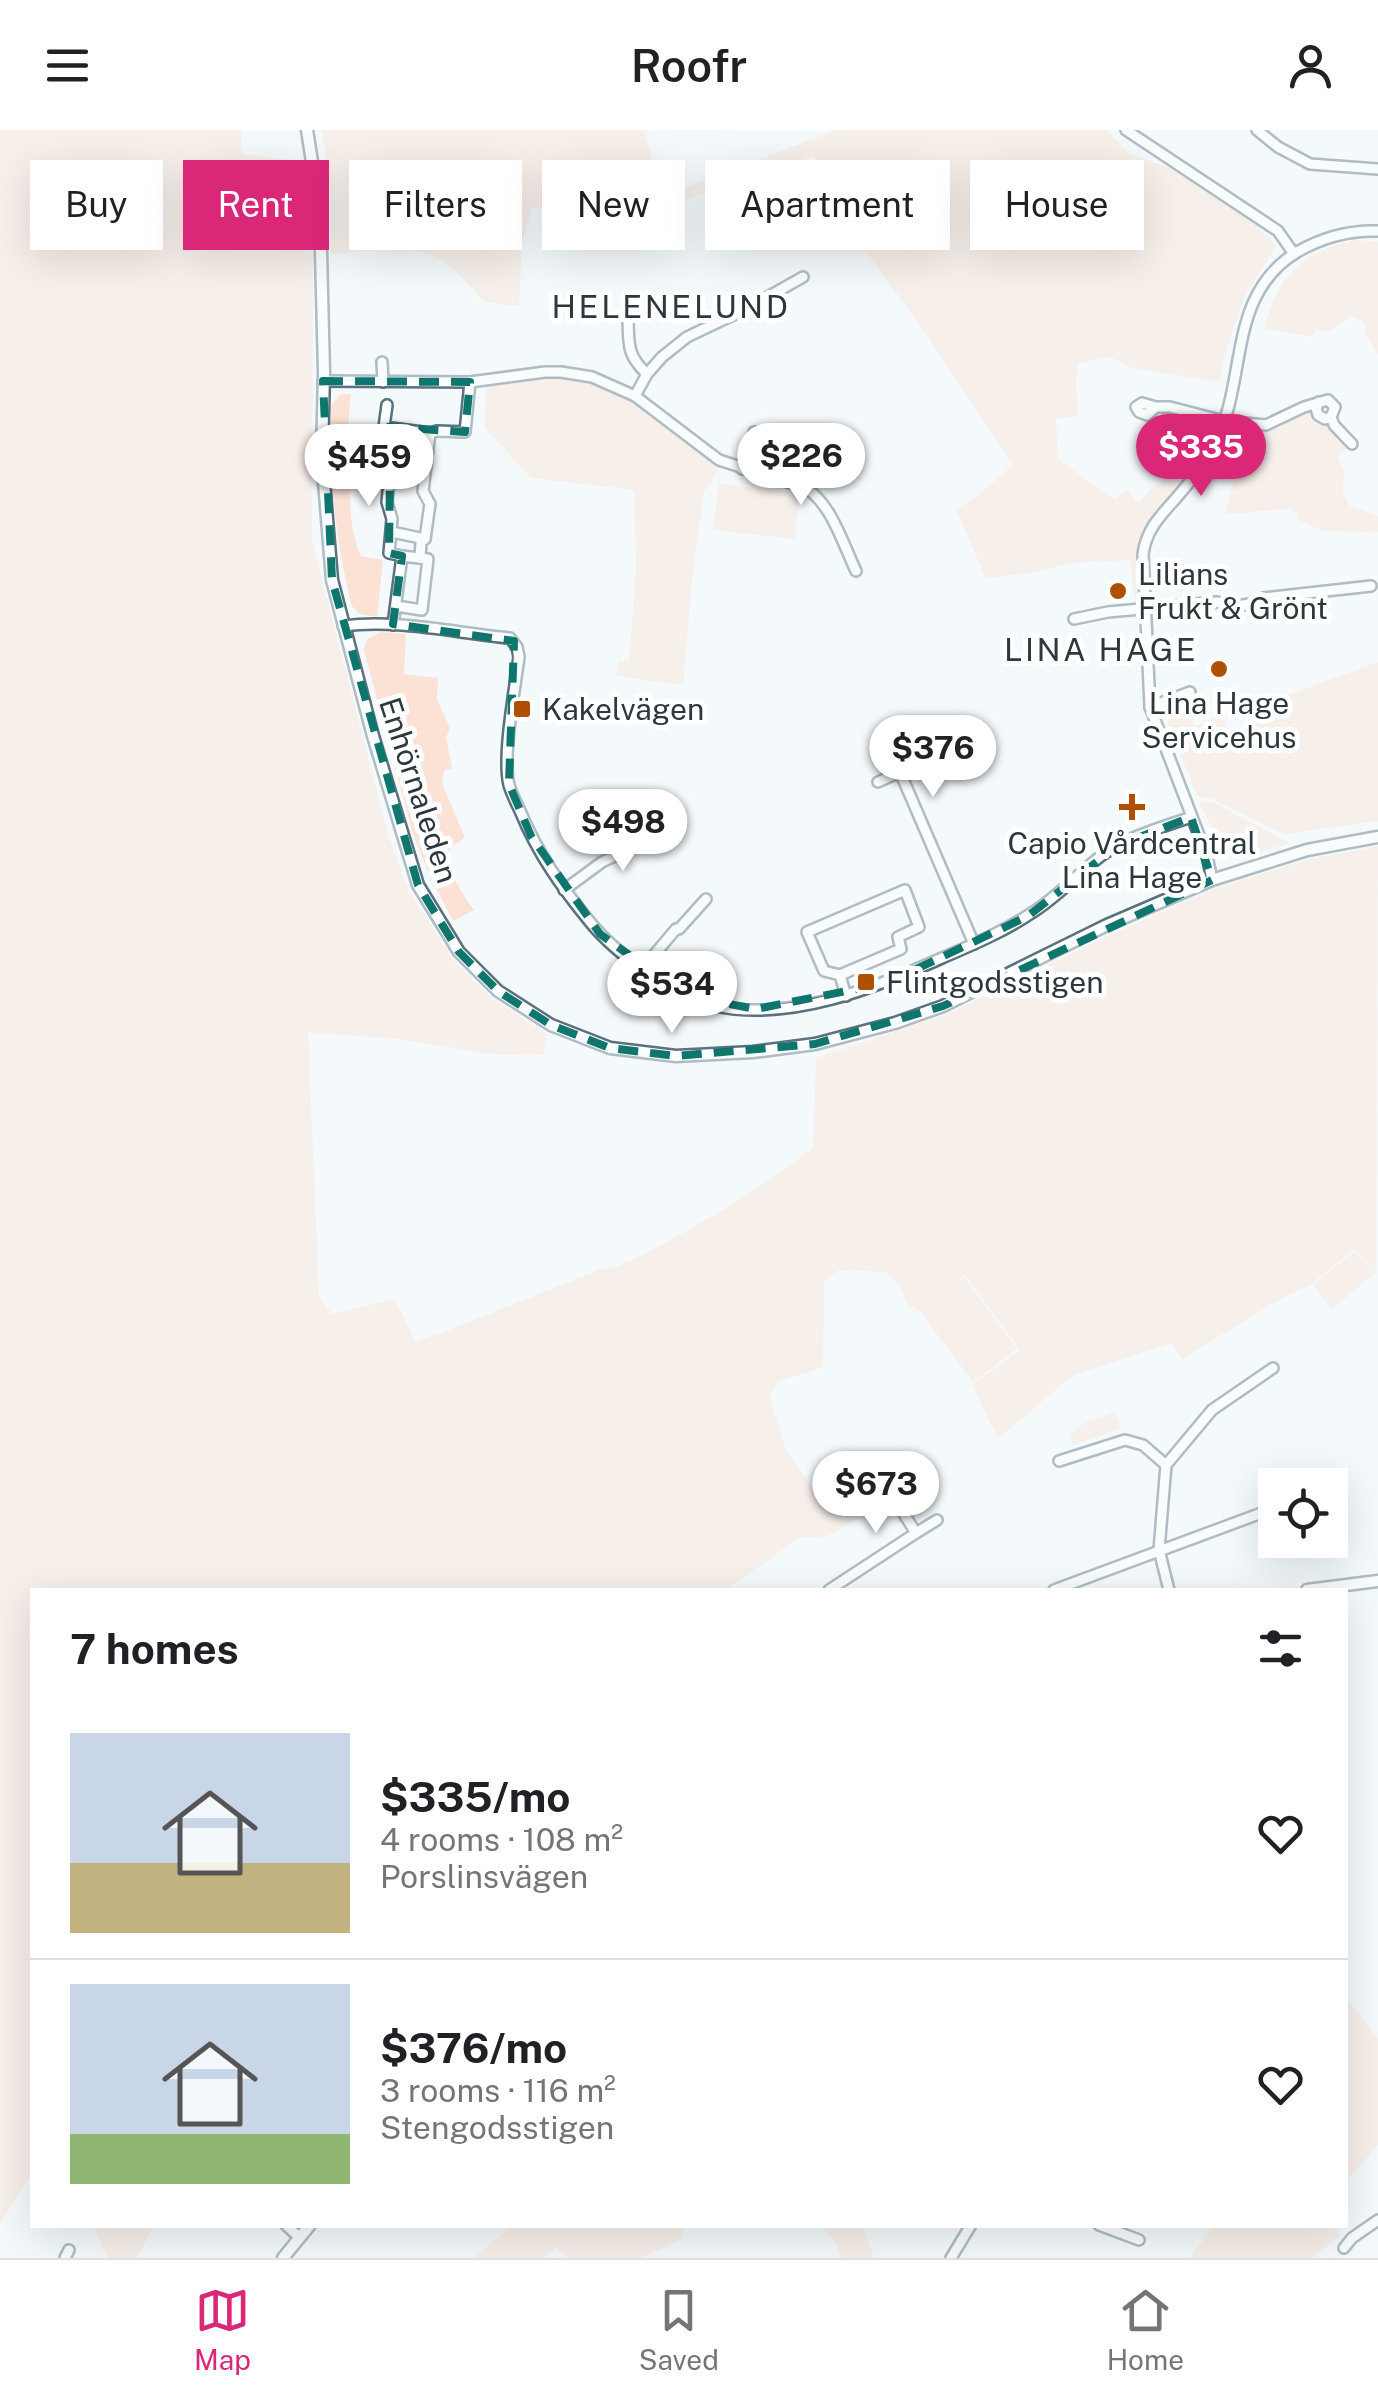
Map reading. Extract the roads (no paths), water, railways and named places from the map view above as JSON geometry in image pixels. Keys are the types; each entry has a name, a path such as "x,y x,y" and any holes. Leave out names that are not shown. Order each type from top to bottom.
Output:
{"street":[{"name":"Enhörnaleden","path":"307,130 320,214 322,456 332,580 418,885 459,952 498,992 550,1025 610,1048 676,1056 814,1044 896,1023 942,1006 1106,925 1212,880 1307,850 1378,836"},
{"path":"1126,130 1278,231 1294,254"},
{"path":"1257,130 1310,164 1378,169"},
{"path":"1212,880 1207,856 1150,708 1143,554 1147,535 1215,444 1224,422 1244,327 1262,284 1275,269 1314,242 1353,231 1378,231"},
{"path":"635,396 647,374 687,337 804,277"},
{"path":"628,317 629,352 647,374"},
{"path":"382,362 383,382"},
{"path":"323,382 470,382 561,372 592,377 635,396 719,460 815,494 825,505 856,572"},
{"path":"384,428 466,432 470,382"},
{"path":"1156,407 1170,407 1224,422 1266,425 1319,402 1318,416 1331,417 1352,444"},
{"path":"387,406 383,447 389,466 388,502 392,519 389,554 428,559 422,610 396,606"},
{"path":"742,469 754,432"},
{"path":"426,539 430,504 423,491 430,433"},
{"path":"389,466 426,468"},
{"path":"392,532 426,539"},
{"path":"420,558 421,542 426,539"},
{"path":"393,625 402,556"},
{"path":"1074,619 1218,602 1237,606 1263,598 1371,586"},
{"path":"343,626 380,624 510,638 518,647 518,665 507,763 509,784 532,836 564,890 600,934 686,996 726,1008 792,1006 887,983 1028,916 1117,846 1191,817"},
{"path":"1150,708 1190,692"},
{"path":"878,782 927,760"},
{"path":"900,772 974,944"},
{"path":"564,890 602,862 668,832"},
{"path":"905,890 920,926 898,938 901,949 840,975 824,971 807,932 905,890"},
{"path":"644,968 706,899"},
{"path":"840,975 846,996"},
{"path":"1168,1588 1158,1550 1166,1465 1212,1410 1273,1368"},
{"path":"1059,1461 1124,1440 1142,1445 1166,1465"},
{"path":"878,1472 916,1534"},
{"path":"1059,1588 1258,1514"},
{"path":"832,1588 936,1520"},
{"path":"1323,1588 1378,1581"},
{"path":"1344,2248 1378,2220"},
{"path":"289,2228 299,2237"},
{"path":"283,2258 307,2228"},
{"path":"951,2258 969,2228"},
{"path":"1107,2228 1138,2240"}],"place":[{"name":"Lilians Frukt & Grönt","path":"1118,591"},
{"name":"Lina Hage Servicehus","path":"1219,669"},
{"name":"Kakelvägen","path":"522,709"},
{"name":"Capio Vårdcentral Lina Hage","path":"1132,807"},
{"name":"Flintgodsstigen","path":"866,982"}],"district":[{"name":"HELENELUND","path":"671,306"},
{"name":"LINA HAGE","path":"1101,649"}]}
